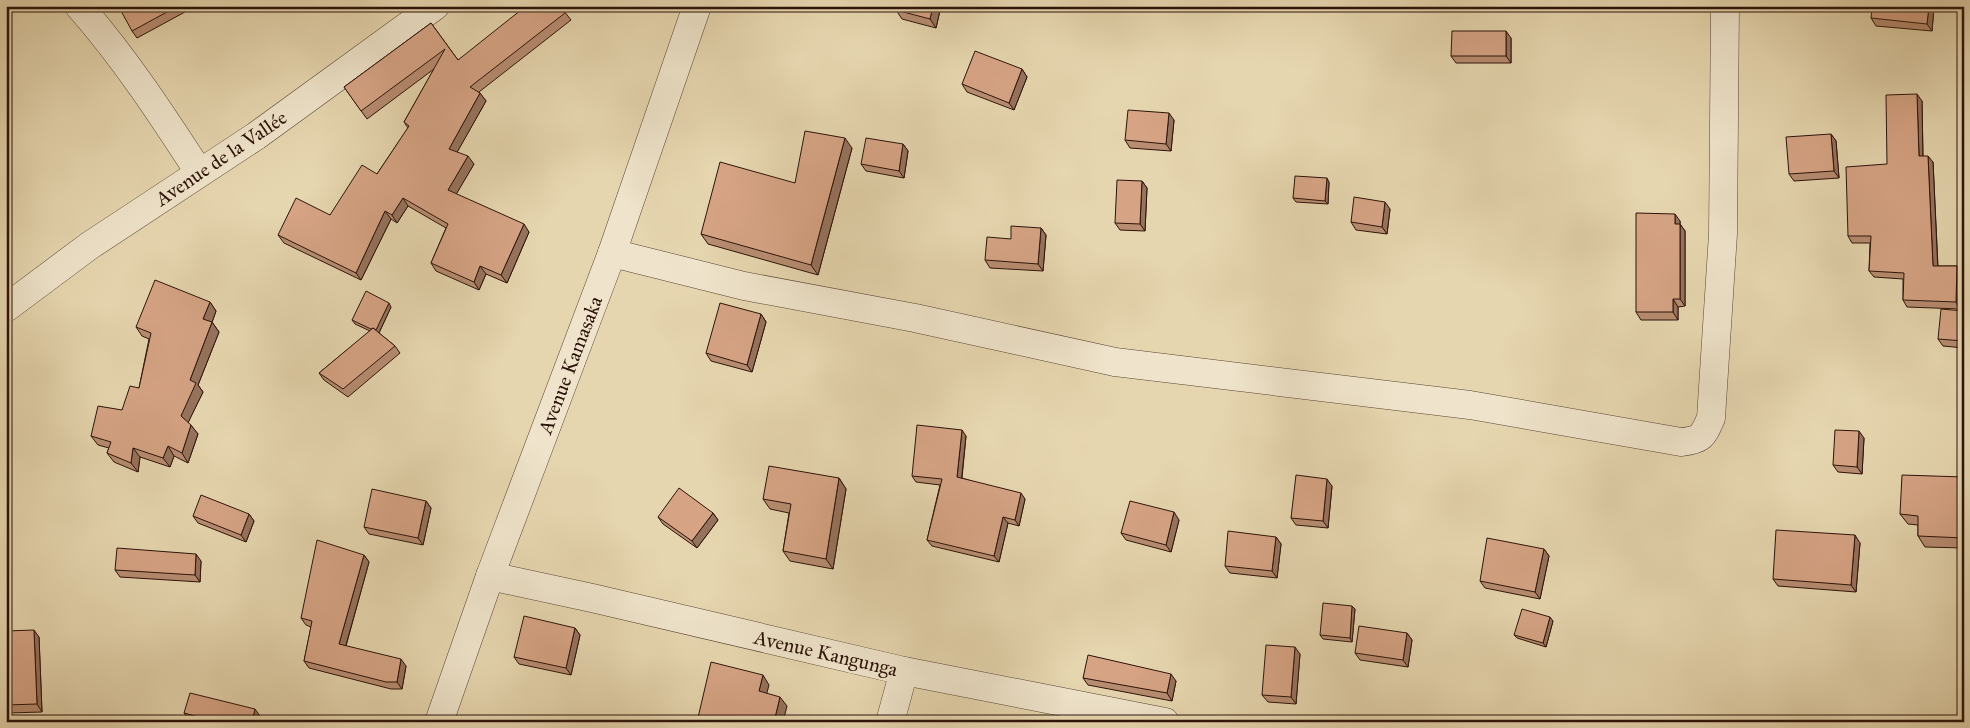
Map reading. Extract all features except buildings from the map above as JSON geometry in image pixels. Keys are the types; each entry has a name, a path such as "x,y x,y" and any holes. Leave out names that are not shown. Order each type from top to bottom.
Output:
{"street":[{"path":"79,6 95,24 165,120 200,172"},
{"name":"Avenue de la Vallée","path":"6,308 89,246 256,136 435,6"},
{"name":"Avenue Kamasaka","path":"439,722 490,576 612,253 696,6"},
{"path":"612,253 744,286 915,318 1115,362 1470,405 1681,442 1695,441 1704,435 1711,418 1723,234 1725,6"},
{"name":"Avenue Kangunga","path":"490,576 904,671 1165,722"},
{"path":"890,722 904,671"}]}
